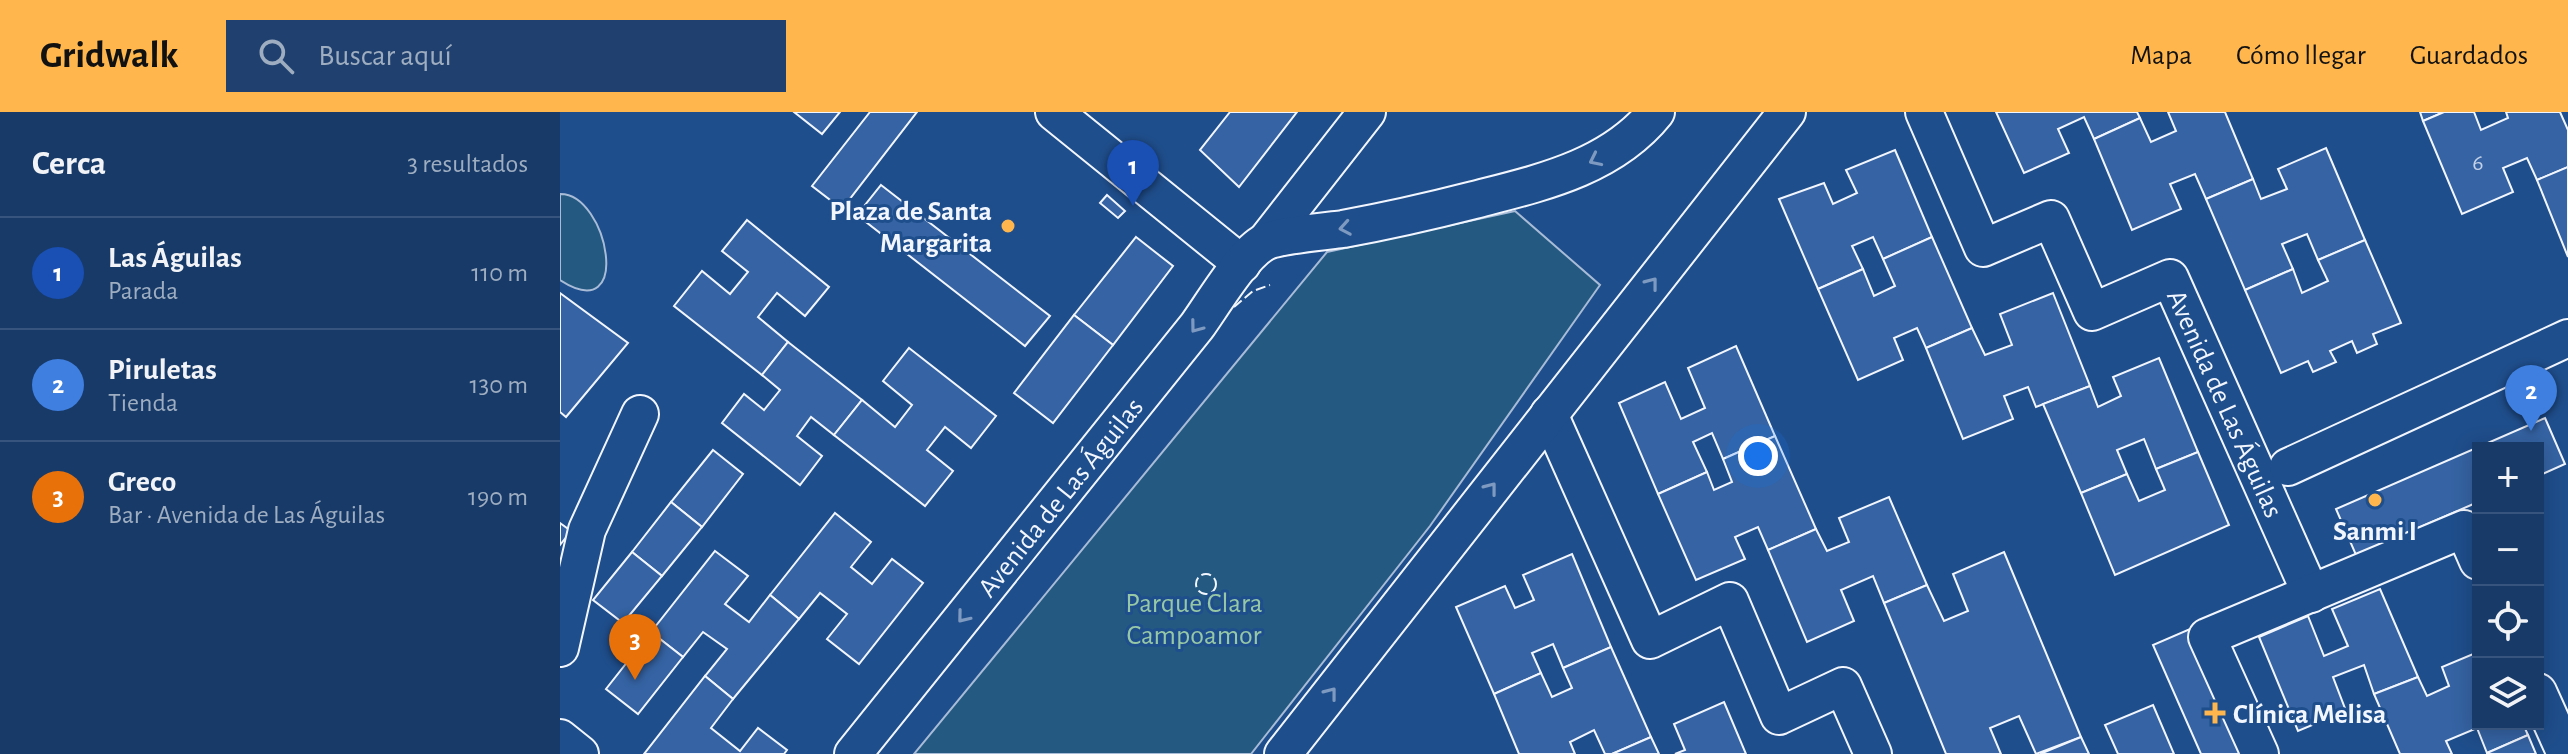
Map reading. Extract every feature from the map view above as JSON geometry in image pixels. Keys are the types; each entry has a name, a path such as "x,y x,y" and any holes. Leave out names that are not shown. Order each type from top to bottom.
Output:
{"street":[{"path":"1054,112 1254,252 1439,209 1555,178 1622,145 1637,134 1656,112"},
{"name":"Avenida de Las Águilas","path":"853,754 1367,112"},
{"path":"1283,754 1787,112"},
{"name":"Avenida de Las Águilas","path":"1924,112 1983,248 2051,219 2092,312 2170,278 2311,594"},
{"path":"2288,467 2568,338"},
{"path":"560,648 587,530 640,414"},
{"path":"1549,414 1650,640 1730,601 1779,716 1843,686 1873,754"},
{"path":"2260,754 2207,637 2464,529 2472,547"},
{"path":"2544,705 2566,754"},
{"path":"560,738 580,754"}],"green space":[{"path":"560,194 577,199 591,214 601,233 606,255 605,274 598,287 583,290 560,280"},
{"name":"Parque Clara Campoamor","path":"1515,211 1600,285 1430,526 1251,754 914,754 1327,252"}],"building":[{"path":"794,112 840,112 822,134"},
{"path":"870,112 917,112 842,209 812,186"},
{"path":"1230,112 1297,112 1239,187 1200,150"},
{"path":"1996,112 2137,112 2140,118 2094,139 2084,117 2058,129 2069,153 2024,173"},
{"path":"2168,112 2225,112 2253,179 2206,199 2195,174 2170,184 2181,209 2132,230 2094,139 2140,118 2151,142 2176,131"},
{"path":"2420,112 2444,112 2423,121"},
{"path":"2444,112 2474,112 2481,130 2508,118 2506,112 2560,112 2568,130 2568,167 2537,180 2527,158 2503,168 2513,192 2462,214 2423,121"},
{"path":"2326,148 2365,240 2318,260 2307,234 2282,244 2293,269 2245,290 2206,199 2253,179 2261,199 2287,189 2278,169"},
{"path":"1895,150 1932,237 1883,259 1873,237 1852,246 1863,269 1818,289 1779,199 1824,183 1833,204 1857,193 1846,170"},
{"path":"2568,167 2568,257 2537,180"},
{"path":"881,185 1050,316 1025,346 857,215"},
{"path":"1107,195 1125,211 1118,218 1100,203"},
{"path":"747,220 829,287 805,316 777,293 758,317 788,342 762,375 674,306 702,271 730,294 748,272 722,251"},
{"path":"1136,237 1173,266 1113,345 1074,315"},
{"path":"1932,237 1972,328 1926,348 1917,328 1894,338 1903,360 1858,380 1818,289 1863,269 1874,296 1895,286 1883,259"},
{"path":"2365,240 2401,323 2373,334 2377,344 2357,353 2352,341 2330,351 2336,362 2313,372 2308,361 2281,373 2245,290 2293,269 2302,293 2328,281 2318,260"},
{"path":"560,293 628,343 566,417 560,412"},
{"path":"2053,293 2090,386 2036,407 2028,387 2004,396 2013,419 1963,439 1926,348 1972,328 1985,355 2012,345 2000,314"},
{"path":"1074,315 1113,345 1053,423 1014,393"},
{"path":"788,342 862,400 834,435 811,417 797,436 822,456 800,485 722,423 744,394 764,410 780,390 762,375"},
{"path":"1736,346 1775,436 1723,459 1712,433 1693,442 1707,472 1658,494 1619,403 1665,382 1681,419 1705,408 1688,368"},
{"path":"909,348 996,416 971,448 945,427 927,450 953,471 925,506 834,435 862,400 895,427 912,405 883,381"},
{"path":"2159,358 2198,452 2156,469 2144,439 2117,450 2127,474 2081,493 2043,404 2090,386 2098,407 2121,396 2113,377"},
{"path":"2545,418 2565,464 2544,473 2544,442 2490,442"},
{"path":"1775,436 1816,529 1768,550 1758,527 1735,537 1745,559 1696,580 1658,494 1707,472 1714,490 1732,482 1723,459"},
{"path":"713,450 743,474 702,527 671,502"},
{"path":"2472,450 2472,505 2356,555 2336,509"},
{"path":"2198,452 2229,525 2115,575 2081,493 2127,474 2139,501 2165,490 2156,469"},
{"path":"1889,497 1927,585 1884,603 1873,576 1841,590 1854,621 1807,642 1768,550 1816,529 1827,551 1849,542 1839,518"},
{"path":"671,502 702,527 662,576 632,552"},
{"path":"835,513 871,542 851,567 872,584 892,559 923,583 859,664 827,639 847,614 820,593 799,619 770,595"},
{"path":"560,523 571,531 560,545"},
{"path":"715,551 748,576 725,604 749,622 770,595 799,619 733,699 705,676 727,649 703,632 683,657 651,632"},
{"path":"632,552 662,576 623,623 593,600"},
{"path":"2004,552 2081,737 2036,754 2019,716 1990,728 2001,754 1946,754 1884,603 1927,585 1944,621 1968,611 1953,574"},
{"path":"1572,554 1611,647 1563,668 1553,644 1532,653 1541,673 1494,694 1456,607 1505,586 1515,608 1534,600 1523,575"},
{"path":"2380,589 2418,677 2374,694 2364,665 2333,677 2346,711 2298,731 2259,637 2308,616 2324,656 2348,646 2332,609"},
{"path":"2190,629 2245,754 2201,754 2153,645"},
{"path":"651,632 683,657 638,714 606,689"},
{"path":"1611,647 1651,737 1612,754 1605,754 1594,730 1570,742 1575,754 1519,754 1494,694 1541,673 1552,697 1572,688 1563,668"},
{"path":"2472,654 2472,730 2446,741 2452,754 2400,754 2374,694 2418,677 2427,696 2449,686 2442,667"},
{"path":"705,676 733,699 711,728 740,751 758,728 787,750 784,754 644,754"},
{"path":"1724,702 1746,754 1675,754 1685,750 1674,724"},
{"path":"2153,705 2174,754 2118,754 2105,725"},
{"path":"2478,730 2526,730 2528,735 2487,753"},
{"path":"2528,735 2536,754 2487,754 2487,753"},
{"path":"1651,737 1659,754 1612,754"},
{"path":"2081,737 2089,754 2040,754"}],"fence":[{"path":"1234,307 1253,291 1270,285"},
{"path":"1206,574 1213,577 1216,584 1213,591 1206,594 1199,591 1196,584 1199,577 1206,574"}],"place":[{"name":"Las Águilas","path":"1133,206"},
{"name":"Plaza de Santa Margarita","path":"1008,226"},
{"name":"Piruletas","path":"2531,431"},
{"name":"Sanmi I","path":"2375,500"},
{"name":"Greco","path":"635,680"},
{"name":"Clínica Melisa","path":"2215,713"}]}
